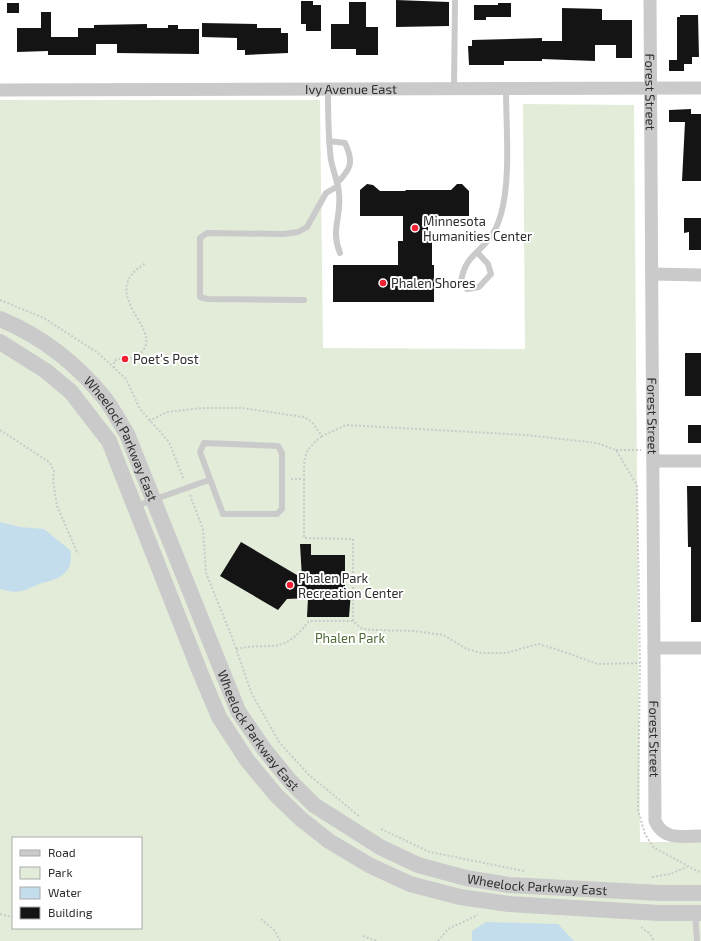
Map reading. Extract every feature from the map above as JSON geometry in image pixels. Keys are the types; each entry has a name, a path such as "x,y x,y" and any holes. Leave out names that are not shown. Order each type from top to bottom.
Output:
{"street":[{"name":"Forest Street","path":"650,0 655,821 659,830 671,836 701,836"},
{"name":"Ivy Avenue East","path":"0,90 701,88"},
{"path":"652,274 701,275"},
{"name":"Wheelock Parkway East","path":"0,319 20,327 51,347 83,375 106,401 127,434 238,711 264,749 286,776 314,805 342,824 386,850 418,865 466,878 509,885 660,893 699,893"},
{"name":"Wheelock Parkway East","path":"0,342 46,371 71,392 109,442 219,717 247,760 276,795 300,819 329,841 369,865 410,884 460,898 509,904 659,913 698,913"},
{"path":"653,455 701,461"},
{"path":"654,648 701,648"},
{"path":"698,913 699,893"}],"lane":[{"path":"454,0 454,89"},
{"path":"328,89 331,162 337,184 340,212 335,230 335,242 340,253"},
{"path":"477,252 488,264 491,274 479,287 467,289 461,281 464,267 477,252 491,236 501,214 506,178 506,89"},
{"path":"304,300 207,299 200,297 200,238 207,233 284,234 298,232 307,227 326,193 348,173 350,153 346,143 329,141"},
{"path":"204,443 278,446 282,454 282,509 277,514 223,514 209,480 200,452 204,443"},
{"path":"134,506 209,480"},
{"path":"698,913 698,940"}],"path":[{"path":"114,368 114,361 118,358 129,360 144,349 146,343 147,337 135,317 126,286 135,269 146,263"},
{"path":"0,300 44,318 98,353 126,379 140,409 169,442 203,529 206,573 236,649 250,692 279,742 308,774 364,819"},
{"path":"149,420 167,412 202,408 242,408 304,417 312,422 322,436"},
{"path":"353,621 352,539 304,538 304,458 306,451 322,436 346,425 354,425 526,436 597,443 616,450 653,455"},
{"path":"0,430 49,462 54,471 53,481 57,506 78,554"},
{"path":"616,450 637,485 640,663 638,810 640,822 653,847 664,854 683,862 687,867 701,874"},
{"path":"282,479 304,479"},
{"path":"236,649 281,645 293,639 309,621 353,621 361,628 371,630 415,631 443,635 468,649 481,653 506,653 538,644 598,664 640,663"},
{"path":"377,828 430,852 528,871"},
{"path":"649,878 670,874 687,867"},
{"path":"0,914 12,917"},
{"path":"261,919 275,931 280,941"},
{"path":"363,936 377,941"}],"green space":[{"name":"Phalen Park","path":"0,100 320,100 323,348 525,349 523,104 634,105 640,842 701,842 701,941 0,941"}],"water":[{"path":"0,522 20,527 44,529 71,551 68,569 63,575 56,579 22,591 13,592 0,589"},
{"path":"486,922 558,924 574,941 472,941 472,931"}],"building":[{"path":"396,0 449,2 449,26 396,27"},
{"path":"301,1 313,1 313,5 321,5 321,31 306,31 306,24 301,24"},
{"path":"349,2 366,2 366,27 378,27 378,55 356,55 356,49 331,49 331,24 349,24"},
{"path":"7,3 19,3 19,13 7,13"},
{"path":"498,3 511,3 511,17 486,17 486,20 474,20 474,5 498,5"},
{"path":"562,8 602,9 602,20 632,20 632,58 616,58 616,45 595,45 595,61 542,59 542,61 504,61 504,65 469,65 468,46 472,46 472,40 542,38 542,41 562,41"},
{"path":"41,12 51,12 51,37 78,37 78,28 94,28 94,25 147,24 147,28 168,28 168,25 178,25 178,29 199,29 199,54 117,53 117,44 96,44 96,55 48,55 48,51 17,52 17,28 41,28"},
{"path":"680,15 698,15 699,57 692,57 692,64 684,64 684,71 669,71 669,60 677,60 677,17 680,17"},
{"path":"202,23 257,24 257,28 281,28 281,33 288,33 288,53 245,55 245,50 237,50 237,38 202,37"},
{"path":"691,109 691,114 701,114 701,181 682,181 685,122 669,122 669,110"},
{"path":"367,184 373,185 380,191 405,191 451,190 457,184 462,184 469,191 469,216 428,216 428,240 432,240 432,265 434,265 434,302 333,302 333,265 398,265 398,241 403,241 403,216 360,216 360,190"},
{"path":"684,218 701,218 701,250 689,250 689,232 684,233"},
{"path":"685,353 701,353 701,396 685,396"},
{"path":"688,425 701,425 701,443 688,443"},
{"path":"687,486 701,486 701,622 691,622 691,547 688,547"},
{"name":"Phalen Park Recreation Center","path":"241,542 302,578 300,544 311,544 311,555 345,555 345,592 351,592 349,617 307,617 308,598 287,599 278,610 220,576"}],"place":[{"name":"Minnesota Humanities Center","path":"415,228"},
{"name":"Phalen Shores","path":"383,283"},
{"name":"Poet's Post","path":"125,359"},
{"name":"Phalen Park Recreation Center","path":"290,585"}]}
